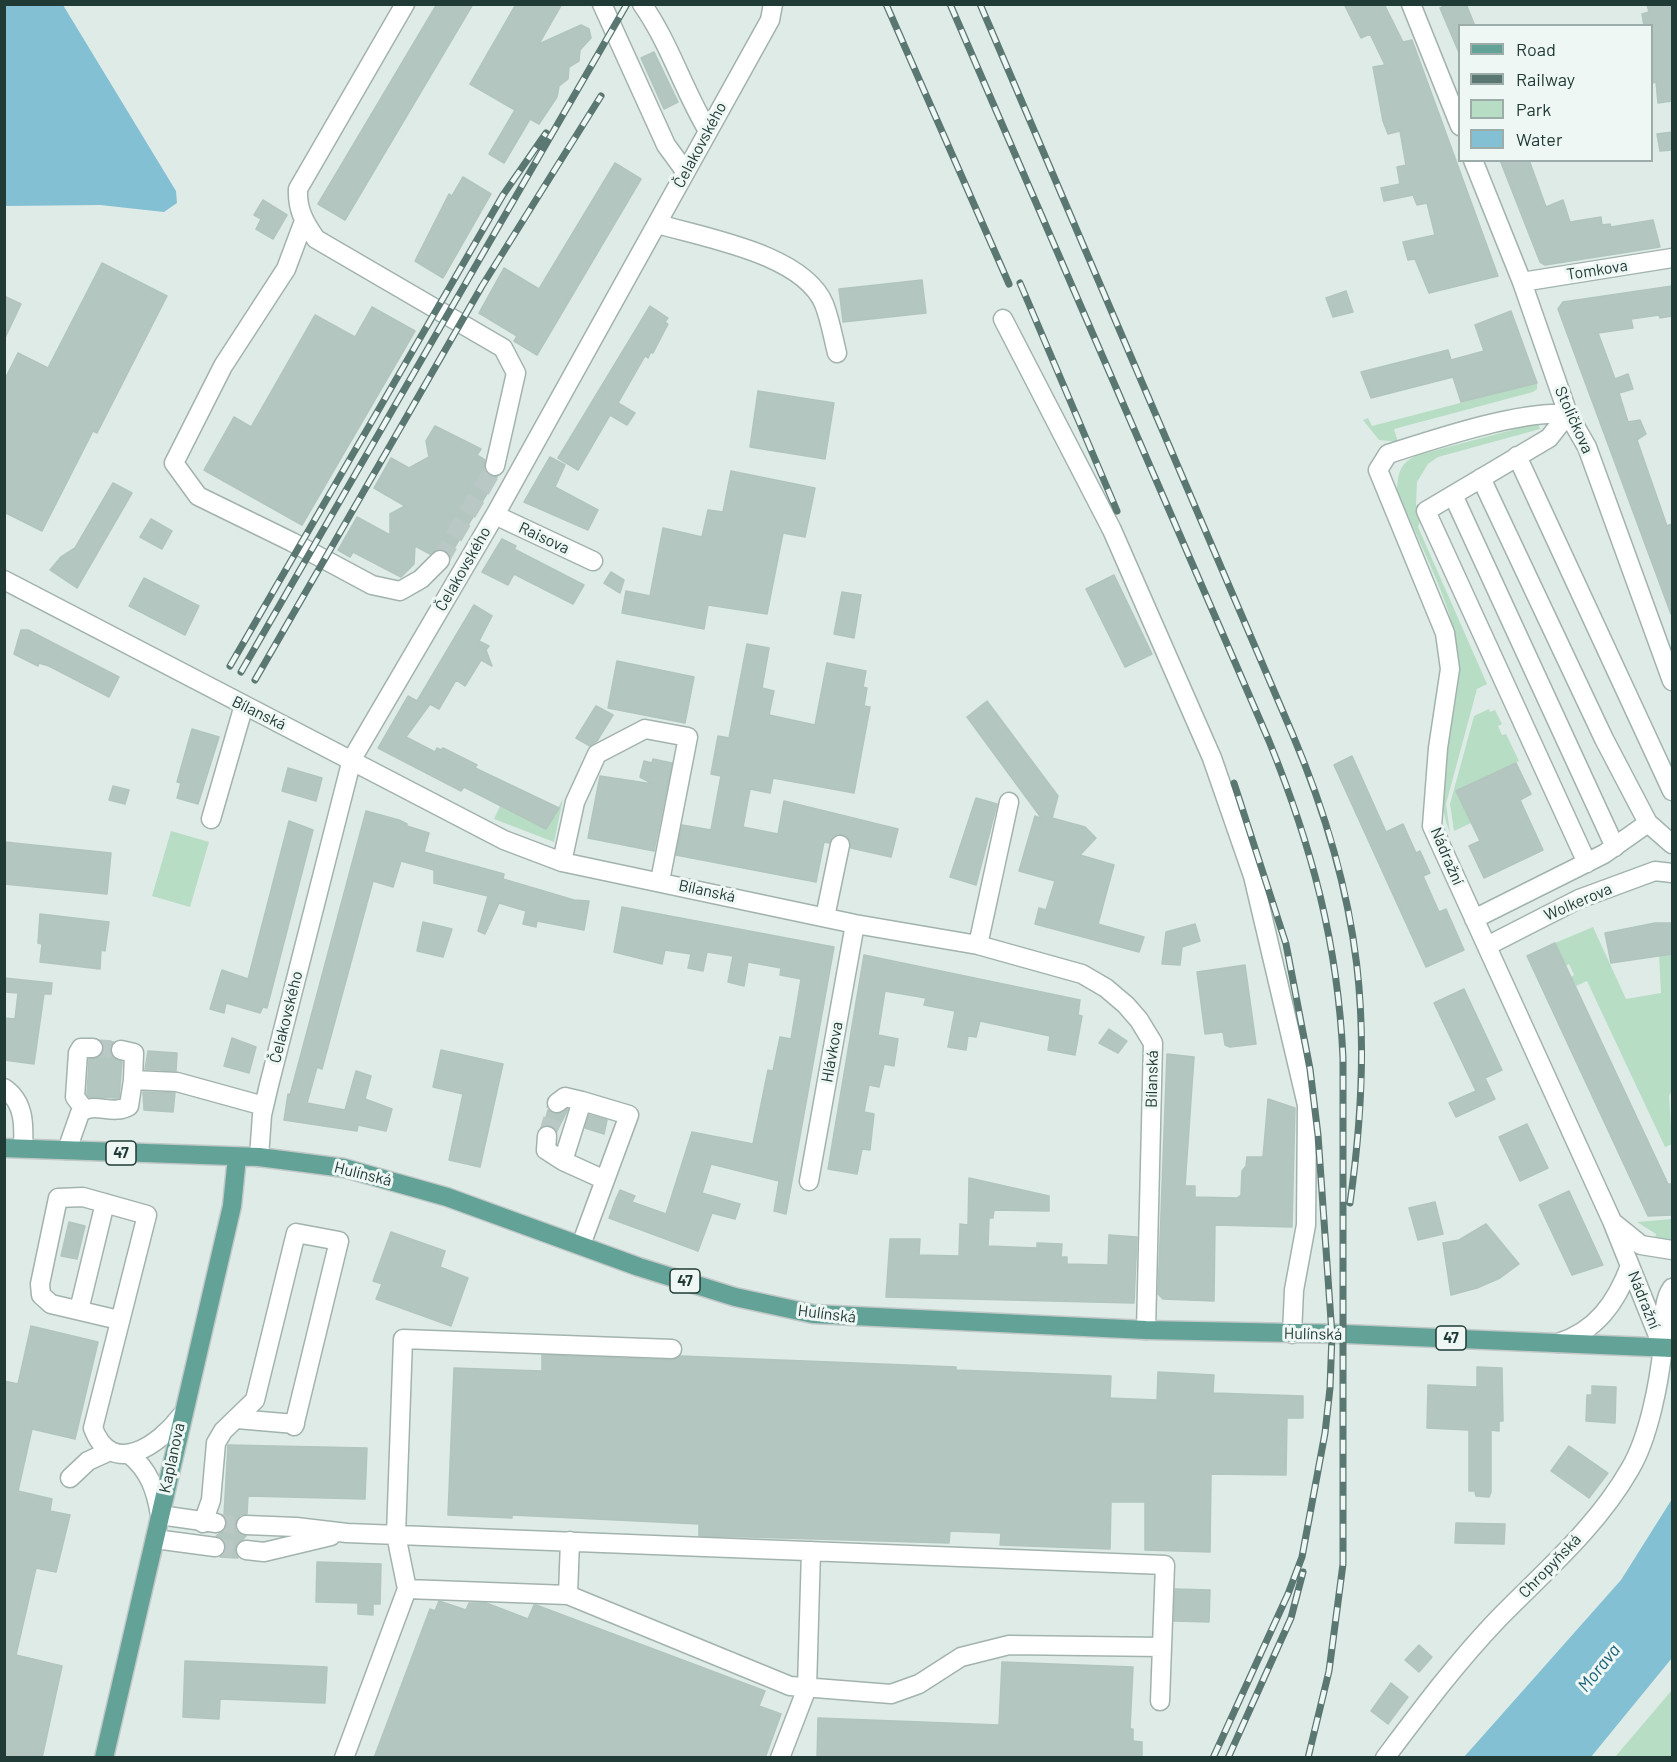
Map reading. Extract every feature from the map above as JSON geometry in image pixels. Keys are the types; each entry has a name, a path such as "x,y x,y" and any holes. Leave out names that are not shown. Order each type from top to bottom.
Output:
{"main road":[{"name":"Hulínská","path":"14,1148 259,1157 344,1168 447,1197 735,1297 813,1314 1146,1330 1668,1348"},
{"name":"Kaplanova","path":"104,1758 181,1416 232,1206 237,1157"}],"street":[{"path":"405,4 298,189 297,204 304,221 316,239 503,348 516,373 495,466"},
{"path":"602,4 666,145 685,171"},
{"path":"642,4 652,19 691,102 707,129"},
{"path":"1411,4 1458,121"},
{"name":"Čelakovského","path":"259,1157 264,1106 352,759 495,515 658,224 707,129 772,12"},
{"name":"Stoličkova","path":"1474,162 1522,282 1568,414 1587,447 1672,681"},
{"path":"304,221 286,269 224,366 174,463 198,496 292,542 372,585 400,591 421,579 440,560"},
{"path":"658,224 770,258 805,278 823,302 837,353"},
{"name":"Tomkova","path":"1522,282 1672,258"},
{"path":"1003,319 1112,530 1212,758 1253,876 1307,1105 1306,1225 1294,1290 1292,1334"},
{"name":"Nádražní","path":"1568,414 1546,413 1429,441 1388,454 1378,470 1445,633 1450,669 1438,748 1432,826 1668,1348"},
{"path":"1568,414 1549,438 1426,511 1587,862"},
{"path":"1517,456 1672,791"},
{"path":"1481,478 1604,739 1648,823 1672,844"},
{"path":"1453,495 1615,847"},
{"name":"Raisova","path":"495,515 593,561"},
{"name":"Bílanská","path":"4,580 504,840 562,862 855,924 978,945 1082,974 1106,988 1139,1020 1153,1043 1146,1330"},
{"path":"211,819 244,705"},
{"path":"562,862 575,802 597,754 645,729 688,737 660,881"},
{"path":"978,945 1009,802"},
{"path":"1474,919 1615,847 1648,823"},
{"path":"825,917 840,845"},
{"name":"Wolkerova","path":"1487,946 1579,899 1654,871 1672,873"},
{"name":"Hlávkova","path":"809,1181 855,924"},
{"path":"84,1109 75,1097 78,1053 81,1048 93,1048"},
{"path":"67,1150 80,1113 84,1109 124,1109 131,1101 134,1053 121,1050"},
{"path":"133,1080 177,1083 264,1106"},
{"path":"4,1088 16,1100 24,1123 14,1148"},
{"path":"557,1103 565,1097 629,1115 581,1245"},
{"path":"563,1161 582,1101"},
{"path":"547,1136 546,1150 563,1161 605,1180"},
{"path":"119,1320 51,1304 41,1295 40,1284 58,1197 83,1197 147,1215 93,1428 99,1442 110,1451 129,1454 150,1448 170,1431 181,1416"},
{"path":"79,1310 105,1203"},
{"path":"1612,1221 1625,1235 1641,1245 1672,1250"},
{"path":"129,1454 140,1463 151,1478 160,1515 210,1523 216,1443 223,1431 255,1400 296,1233 339,1241 294,1425 237,1419"},
{"path":"1558,1343 1586,1330 1606,1313 1620,1290 1630,1266"},
{"name":"Chropyňská","path":"1385,1758 1441,1683 1496,1622 1586,1530 1622,1484 1642,1445 1668,1348 1666,1302 1672,1288"},
{"path":"344,1758 407,1589 396,1534 403,1339 672,1349"},
{"path":"70,1478 88,1461 110,1451"},
{"path":"246,1525 296,1527 347,1533 1165,1565 1160,1701"},
{"path":"246,1550 264,1552 347,1533"},
{"path":"155,1539 215,1547"},
{"path":"568,1595 570,1541"},
{"path":"780,1758 807,1688 811,1551"},
{"path":"407,1589 568,1595 790,1686 807,1688 891,1694 919,1684 961,1657 1009,1645 1162,1647"}],"green space":[{"path":"1537,383 1537,389 1533,392 1394,429 1398,442 1379,440 1363,420 1368,418 1372,426"},
{"path":"1538,423 1540,429 1438,457 1428,464 1417,482 1416,505 1421,519 1418,527 1487,684 1477,689 1446,804 1450,833 1444,813 1442,792 1446,750 1458,687 1457,645 1452,622 1435,576 1397,490 1398,478 1404,464 1418,455"},
{"path":"1489,709 1490,712 1495,710 1502,724 1498,726 1502,735 1506,734 1519,761 1456,791 1471,823 1454,831 1450,804 1474,716"},
{"path":"563,799 554,842 494,819 500,806 546,829"},
{"path":"171,831 209,842 190,907 152,896"},
{"path":"1593,927 1626,999 1661,993 1659,954 1672,954 1672,1092 1669,1095 1672,1144 1665,1147 1587,981 1576,986 1571,977 1574,975 1569,964 1566,966 1555,943"},
{"path":"1672,1219 1672,1242 1655,1239 1656,1234 1637,1222"},
{"path":"1672,1690 1672,1757 1615,1757"}],"water":[{"path":"4,5 63,5 176,191 177,203 164,212 100,205 5,206"},
{"name":"Morava","path":"1672,1499 1672,1658 1591,1757 1464,1757 1621,1580"}],"building":[{"path":"437,4 473,4 345,220 318,204"},
{"path":"516,4 562,4 539,44 581,25 589,29 591,38 580,50 579,61 569,67 568,79 559,86 557,97 539,124 530,119 504,163 489,154 515,110 470,84"},
{"path":"1344,4 1384,4 1403,42 1412,40 1498,276 1429,293 1415,259 1408,260 1403,242 1435,235 1427,203 1417,205 1413,195 1384,201 1381,188 1400,184 1397,167 1406,165 1400,131 1388,134 1383,121 1373,67 1385,65 1370,34 1361,38"},
{"path":"1448,4 1466,4 1474,24 1458,24 1458,50 1440,8"},
{"path":"1647,4 1672,4 1672,101 1658,103 1656,82 1653,83 1653,24 1644,24 1642,14 1649,12"},
{"path":"654,52 678,102 664,109 641,58"},
{"path":"1672,132 1672,150 1660,151 1657,134"},
{"path":"1501,162 1530,162 1546,207 1563,200 1570,222 1601,217 1602,225 1610,224 1611,227 1653,220 1660,247 1545,265 1540,262"},
{"path":"615,163 641,179 537,355 514,341 517,336 479,313 504,268 539,289"},
{"path":"463,177 491,194 443,278 415,261 449,194 452,196"},
{"path":"263,200 287,215 273,239 256,229 261,219 254,215"},
{"path":"102,263 167,296 97,433 93,431 42,531 4,512 4,381 18,353 48,368"},
{"path":"922,280 926,313 843,322 839,289"},
{"path":"1672,286 1672,316 1660,318 1659,315 1631,319 1633,328 1598,333 1615,379 1628,374 1633,389 1619,393 1628,422 1640,420 1646,434 1637,440 1667,526 1672,524 1671,614 1558,309 1563,302"},
{"path":"1346,291 1353,312 1333,317 1326,298"},
{"path":"4,296 21,304 4,340"},
{"path":"650,306 668,318 665,322 668,324 653,353 651,352 648,358 645,356 618,403 635,413 627,425 610,415 578,470 558,458"},
{"path":"372,307 415,331 302,525 204,470 234,417 251,427 315,315 355,337"},
{"path":"1511,311 1537,383 1461,402 1453,377 1371,398 1361,372 1448,350 1451,360 1484,351 1475,325"},
{"path":"758,391 834,403 825,459 750,447"},
{"path":"435,426 481,449 477,455 485,460 484,470 488,475 497,477 450,555 442,549 430,554 415,546 414,564 401,577 353,552 350,557 338,550 357,517 390,535 390,514 405,506 374,488 391,458 409,468 429,457 426,441"},
{"path":"550,457 565,465 555,487 598,510 588,530 524,502"},
{"path":"731,471 815,488 805,537 783,533 767,614 708,605 704,629 622,613 626,591 650,596 663,528 702,537 708,510 723,512"},
{"path":"113,483 132,493 77,588 50,570 61,557 75,548"},
{"path":"151,519 172,531 162,549 140,537"},
{"path":"502,539 516,546 514,549 584,585 573,604 514,574 508,585 482,572"},
{"path":"611,572 624,580 620,593 604,583"},
{"path":"1114,575 1152,654 1125,667 1086,589"},
{"path":"144,578 199,606 185,635 129,606"},
{"path":"842,592 861,595 854,638 834,634"},
{"path":"474,605 492,616 479,641 489,646 486,650 492,666 481,660 465,686 456,680 439,709 430,704 406,737 435,752 437,748 441,750 443,748 477,765 475,768 559,808 546,829 464,787 461,791 378,748 408,696 417,701"},
{"path":"21,630 28,630 119,677 109,697 49,666 39,663 38,666 14,654"},
{"path":"747,644 769,648 762,688 774,691 769,715 815,725 827,663 866,671 863,687 867,688 864,706 870,707 854,793 773,778 770,793 750,789 743,827 778,834 784,801 898,829 891,857 851,848 847,836 836,835 829,843 824,842 816,882 676,855 682,825 711,830 721,776 711,774 718,736 729,738"},
{"path":"617,661 694,677 685,723 608,708"},
{"path":"987,701 1058,796 1052,818 1085,827 1096,838 1080,855 1114,865 1098,924 1144,937 1139,952 1035,924 1039,908 1046,910 1055,881 1019,871 1035,816 1042,819 967,717"},
{"path":"596,706 613,715 597,741 590,746 576,738"},
{"path":"192,729 219,737 198,804 177,798 181,783 177,782"},
{"path":"1352,756 1386,832 1403,824 1416,853 1420,851 1430,873 1423,876 1439,912 1446,909 1464,950 1426,967 1334,765"},
{"path":"653,759 672,763 654,851 588,838 600,776 653,784 640,777 644,761 652,763"},
{"path":"1516,763 1531,794 1520,800 1543,850 1484,878 1469,846 1480,841 1456,791"},
{"path":"288,768 322,778 316,801 282,791"},
{"path":"113,786 129,790 125,804 109,800"},
{"path":"976,798 997,804 976,885 950,877"},
{"path":"366,811 399,820 407,826 429,833 424,852 504,874 503,879 574,900 589,901 584,930 537,921 536,927 523,924 526,911 499,903 485,934 478,931 488,896 434,883 434,870 401,861 393,887 373,881 322,1069 317,1067 307,1103 345,1110 356,1071 371,1076 365,1099 392,1109 386,1131 358,1125 357,1131 284,1120 288,1094 290,1095"},
{"path":"289,821 313,830 267,1008 263,1007 260,1013 226,1003 224,1013 210,1009 222,970 248,979"},
{"path":"4,842 111,853 107,894 4,884"},
{"path":"622,907 834,947 786,1214 774,1211 779,1181 711,1164 702,1193 740,1204 735,1219 712,1213 698,1251 609,1218 616,1199 620,1190 635,1196 632,1202 666,1214 692,1132 753,1144 768,1070 773,1071 780,1037 791,1039 801,979 780,975 781,968 748,962 744,986 728,982 733,956 707,952 703,971 688,968 691,954 665,950 662,964 614,952"},
{"path":"40,914 109,922 105,951 101,950 100,969 40,962 42,944 38,943"},
{"path":"423,922 452,929 443,957 417,951"},
{"path":"1655,923 1672,923 1672,954 1611,963 1605,933"},
{"path":"1195,924 1200,941 1182,947 1180,965 1162,964 1166,932"},
{"path":"1555,943 1668,1184 1672,1184 1672,1215 1648,1216 1527,956"},
{"path":"864,955 1080,1000 1078,1015 1082,1016 1075,1055 1048,1050 1050,1036 980,1021 976,1037 968,1036 966,1050 948,1047 955,1011 924,1005 926,998 885,991 878,1035 898,1039 894,1066 884,1064 879,1087 869,1085 864,1112 874,1114 870,1150 862,1149 857,1174 828,1169"},
{"path":"1245,965 1256,1044 1230,1047 1225,1045 1223,1032 1205,1034 1197,972"},
{"path":"4,978 52,983 51,994 44,994 34,1064 4,1060 4,1018 15,1019 18,993 4,992"},
{"path":"1464,989 1502,1070 1485,1078 1495,1099 1456,1117 1449,1103 1476,1091 1434,1003"},
{"path":"1109,1029 1127,1041 1118,1053 1099,1043"},
{"path":"232,1038 256,1047 249,1073 224,1066"},
{"path":"101,1041 114,1042 110,1054 122,1062 119,1098 89,1097 87,1094 89,1059 102,1054 104,1047"},
{"path":"441,1050 503,1064 480,1167 449,1160 463,1094 433,1087"},
{"path":"148,1051 177,1053 176,1071 145,1069"},
{"path":"1167,1054 1194,1057 1185,1186 1195,1186 1195,1197 1237,1198 1241,1195 1242,1171 1246,1166 1247,1157 1263,1157 1268,1099 1295,1108 1292,1227 1215,1225 1214,1301 1163,1299 1158,1294"},
{"path":"143,1092 175,1093 173,1112 144,1110"},
{"path":"568,1109 557,1131 553,1126 544,1125 548,1110 558,1114"},
{"path":"589,1115 607,1120 604,1134 585,1128"},
{"path":"1527,1124 1548,1168 1520,1181 1499,1137"},
{"path":"969,1178 1049,1196 1049,1211 994,1210 993,1218 989,1218 988,1246 1037,1248 1037,1243 1062,1244 1061,1257 1067,1257 1067,1264 1108,1265 1109,1235 1137,1237 1134,1303 886,1297 890,1239 920,1239 919,1255 959,1256 960,1224 968,1225"},
{"path":"1569,1191 1603,1265 1572,1275 1539,1205"},
{"path":"1435,1202 1443,1234 1418,1240 1409,1208"},
{"path":"69,1222 85,1226 77,1259 61,1256"},
{"path":"1486,1224 1519,1264 1500,1278 1477,1288 1451,1295 1443,1243 1459,1240"},
{"path":"391,1232 445,1251 440,1267 468,1278 451,1326 376,1299 382,1284 373,1281"},
{"path":"31,1326 98,1342 75,1439 32,1429 18,1491 52,1499 50,1511 70,1515 56,1572 36,1568 16,1655 62,1666 42,1758 4,1758 4,1381 18,1384"},
{"path":"542,1355 672,1360 680,1356 956,1367 956,1370 1111,1376 1110,1398 1157,1400 1158,1372 1214,1375 1213,1393 1303,1396 1303,1418 1287,1418 1286,1475 1211,1474 1210,1552 1145,1550 1145,1502 1111,1502 1110,1549 1000,1545 1001,1533 950,1531 949,1543 699,1536 699,1524 512,1515 512,1518 448,1515 454,1368 542,1371"},
{"path":"1477,1367 1502,1368 1503,1421 1499,1421 1499,1431 1491,1430 1491,1492 1489,1497 1476,1496 1475,1491 1469,1491 1469,1430 1427,1428 1428,1385 1477,1387"},
{"path":"1592,1386 1616,1387 1615,1423 1586,1421 1587,1395 1592,1395"},
{"path":"228,1445 367,1448 365,1499 248,1496 247,1514 240,1515 235,1524 236,1531 246,1536 235,1548 238,1558 220,1557 226,1548 222,1539 216,1536 224,1530 227,1524 224,1515"},
{"path":"1569,1446 1608,1473 1589,1498 1551,1471"},
{"path":"1456,1523 1505,1524 1504,1544 1455,1543"},
{"path":"317,1562 381,1564 380,1604 373,1604 373,1615 358,1614 358,1603 316,1602"},
{"path":"1175,1589 1210,1590 1209,1622 1174,1621"},
{"path":"439,1601 466,1610 469,1603 486,1603 528,1619 536,1605 765,1691 759,1706 781,1714 765,1758 374,1758 430,1609 435,1611"},
{"path":"1419,1645 1432,1657 1419,1672 1405,1660"},
{"path":"185,1661 327,1667 325,1703 220,1699 219,1719 183,1717"},
{"path":"1002,1662 1133,1667 1130,1729 1133,1729 1133,1741 1142,1742 1142,1758 817,1758 818,1718 999,1725"},
{"path":"1391,1683 1408,1697 1388,1724 1371,1711"}],"tunnel":[{"path":"440,560 495,466"},
{"path":"93,1048 121,1050"},
{"path":"547,1136 557,1103"},
{"path":"216,1523 246,1525"},
{"path":"215,1547 246,1550"}],"railway":[{"path":"241,672 627,4"},
{"path":"886,4 1009,284"},
{"path":"950,4 1269,741 1298,819 1329,936 1340,1016 1343,1058 1343,1564 1329,1671 1308,1758"},
{"path":"980,4 1292,733 1316,793 1334,851 1348,908 1357,964 1361,1020 1358,1139 1350,1203"},
{"path":"255,680 482,286 601,96"},
{"path":"230,666 503,195 546,133"},
{"path":"1020,283 1117,511"},
{"path":"1213,1758 1288,1594 1302,1557 1325,1433 1332,1335 1318,1135 1310,1069 1286,944 1234,783"},
{"path":"1228,1758 1291,1618 1303,1572"}]}
